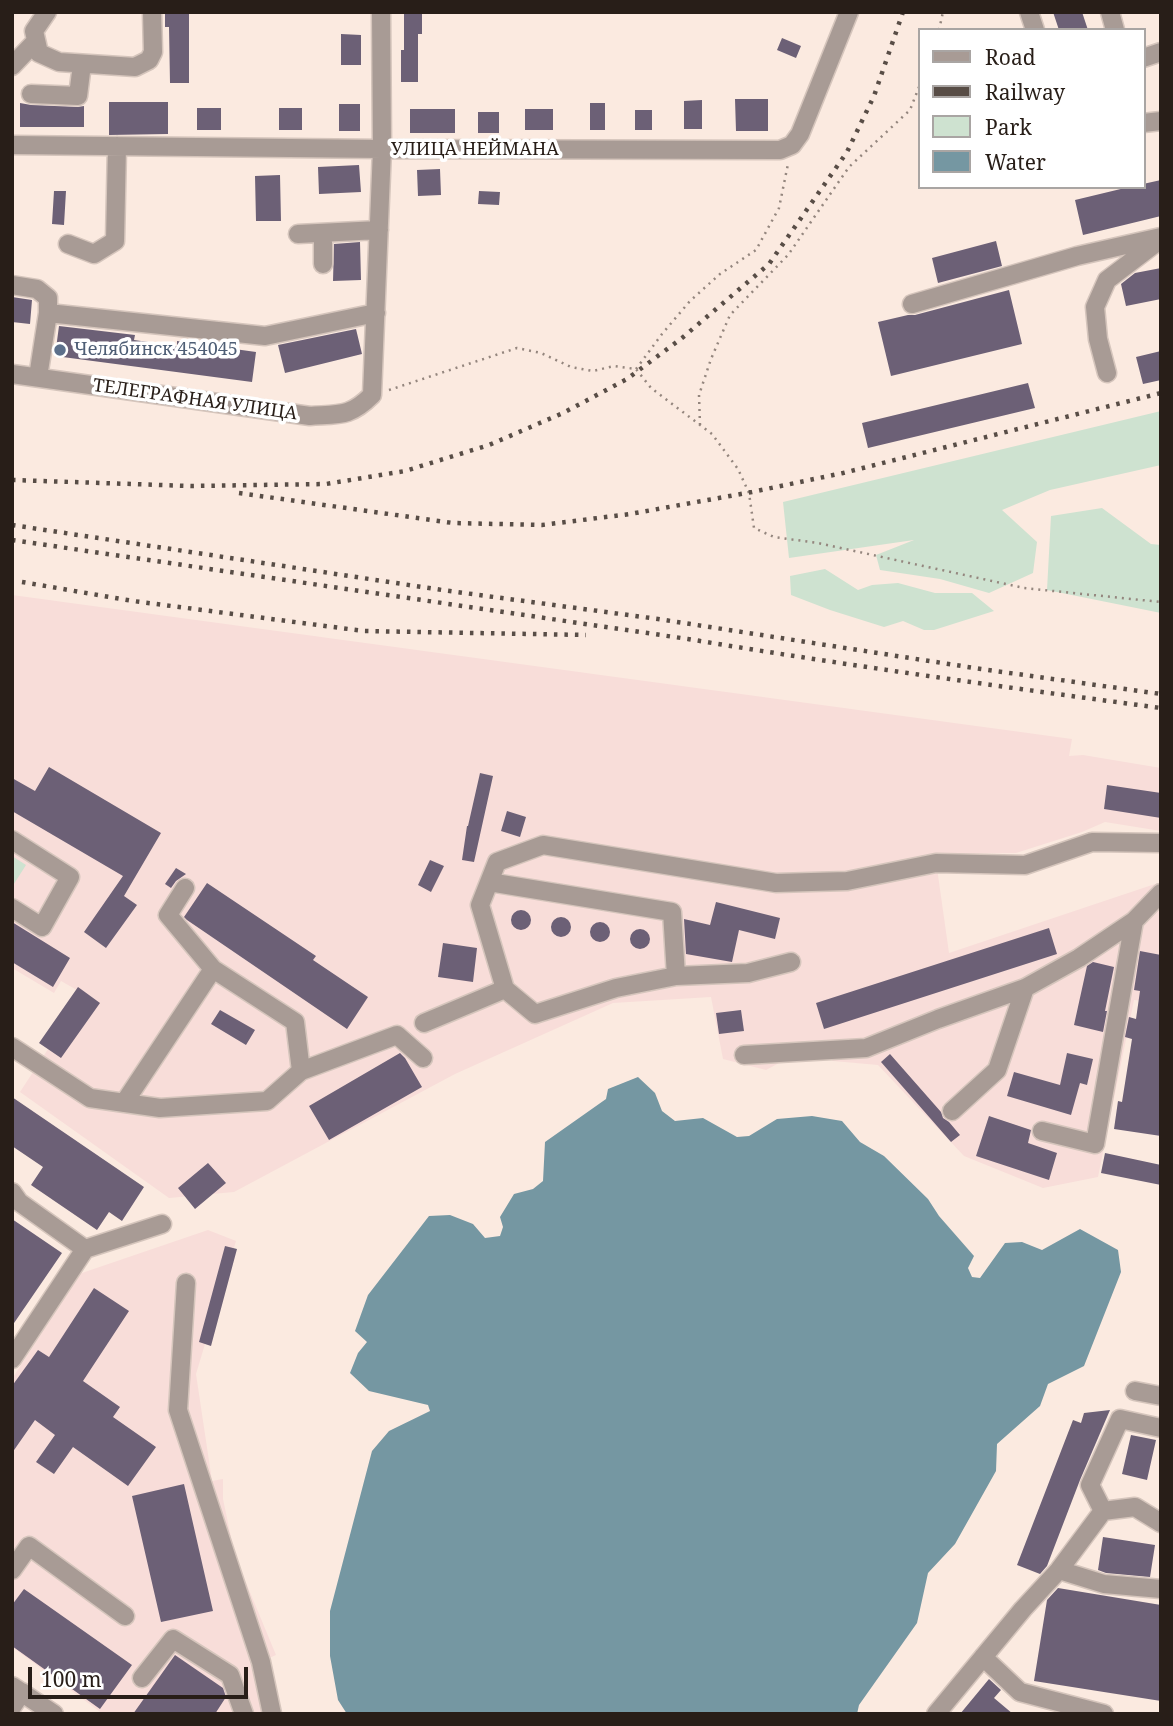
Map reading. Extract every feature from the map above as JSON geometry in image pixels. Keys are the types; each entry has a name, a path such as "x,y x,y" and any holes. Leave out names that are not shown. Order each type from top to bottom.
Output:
{"street":[{"path":"47,12 34,31 39,53 59,62 135,67 149,60 153,52 152,12"},
{"path":"372,395 382,149 381,12"},
{"path":"792,145 800,134 849,12"},
{"path":"12,66 36,41"},
{"path":"31,94 78,96 82,64"},
{"name":"УЛИЦА НЕЙМАНА","path":"12,145 780,150 792,145"},
{"path":"68,244 94,254 115,241 117,146"},
{"path":"298,234 379,230"},
{"path":"323,233 323,264"},
{"path":"912,304 1077,256 1161,238"},
{"path":"1107,373 1098,339 1095,307 1107,280 1161,238"},
{"path":"12,285 37,289 48,298 38,377"},
{"path":"48,313 265,336 376,313"},
{"name":"ТЕЛЕГРАФНАЯ УЛИЦА","path":"12,373 310,416 346,414 361,406 372,395"},
{"path":"12,840 70,877 42,927 12,908"},
{"path":"791,962 748,973 676,976 616,988 535,1014 505,989 480,905 498,862 543,845 776,883 847,881 936,863 1025,865 1092,842 1161,843"},
{"path":"489,883 672,912 676,976"},
{"path":"186,888 168,915 213,969 295,1023 301,1071"},
{"path":"744,1055 866,1048 1025,988 1079,958 1134,921 1161,893"},
{"path":"1042,1131 1095,1144 1134,921"},
{"path":"124,1103 213,969"},
{"path":"952,1111 997,1070 1025,988"},
{"path":"424,1023 505,989"},
{"path":"12,1047 90,1098 160,1108 267,1101 301,1071 397,1035 424,1058"},
{"path":"12,1192 19,1202 85,1249"},
{"path":"12,1359 85,1249 162,1224"},
{"path":"186,1283 178,1410 261,1662 272,1714"},
{"path":"1135,1391 1161,1396"},
{"path":"1103,1511 1090,1485 1120,1419 1161,1427"},
{"path":"936,1714 1059,1570 1103,1511 1135,1507 1161,1522"},
{"path":"12,1570 29,1546 125,1616"},
{"path":"1059,1570 1104,1584 1161,1589"},
{"path":"142,1678 173,1639 230,1675 244,1714"},
{"path":"983,1657 1020,1692 1104,1714"},
{"path":"16,1695 54,1714"}],"path":[{"path":"700,425 699,395 730,315 788,255 849,167 910,110 918,90"},
{"path":"636,369 690,301 720,274 756,250 779,208 792,145"},
{"path":"372,395 517,348 541,353 571,367 593,371 614,366 636,369 651,388 712,434 738,470 749,493 754,528 774,537 818,542 1024,588 1161,602"}],"shaded area":[{"path":"12,595 1072,739 1069,756 1083,755 1161,768 1161,831 1105,822 1016,853 935,854 949,953 1161,882 1161,1003 1134,1000 1098,1177 1043,1188 964,1156 878,1065 833,1061 821,1053 794,1055 766,1070 723,1059 711,997 613,1003 455,1074 234,1192 169,1198 20,1092 84,994 61,981 54,993 12,968"},
{"path":"208,1230 236,1241 196,1374 212,1481 223,1479 223,1499 235,1556 276,1655 251,1666 264,1714 103,1714 12,1647 12,1379 79,1274"}],"green space":[{"path":"1161,411 1161,465 1050,490 1002,510 1037,542 1033,573 989,593 940,579 880,570 876,555 914,540 789,558 783,502"},
{"path":"1102,508 1151,544 1161,545 1161,613 1047,590 1051,516"},
{"path":"825,569 858,590 872,585 898,583 935,593 972,593 994,611 934,630 924,630 903,621 884,627 791,595 790,576"},
{"path":"12,856 26,865 12,887"}],"water":[{"path":"638,1077 655,1093 662,1111 675,1121 703,1118 737,1137 749,1136 777,1119 812,1116 842,1121 860,1142 884,1156 928,1199 939,1216 974,1256 968,1268 972,1277 980,1278 1005,1243 1022,1242 1042,1250 1080,1229 1118,1250 1121,1272 1084,1366 1048,1384 1040,1406 997,1444 996,1471 955,1544 928,1573 917,1623 859,1705 857,1714 347,1714 338,1700 330,1656 330,1611 372,1451 389,1431 430,1411 428,1405 369,1391 350,1373 358,1353 367,1342 355,1331 368,1295 429,1216 450,1215 473,1224 485,1238 500,1236 503,1227 500,1217 514,1194 533,1189 543,1181 545,1142 606,1099 608,1089"}],"building":[{"path":"165,12 189,12 189,83 170,83 169,27 165,27"},
{"path":"404,12 422,12 422,34 418,34 418,82 401,82"},
{"path":"1053,12 1082,12 1087,28 1058,28"},
{"path":"341,34 361,35 361,65 341,65"},
{"path":"782,38 801,46 796,58 777,50"},
{"path":"735,99 768,99 768,131 736,131"},
{"path":"702,100 702,129 684,129 684,101"},
{"path":"109,102 168,102 168,134 109,135"},
{"path":"20,103 84,106 84,127 20,127"},
{"path":"590,103 605,103 605,130 590,130"},
{"path":"339,104 360,104 360,131 339,131"},
{"path":"197,108 221,108 221,130 197,130"},
{"path":"279,108 302,108 302,130 279,130"},
{"path":"410,109 455,109 455,133 410,133"},
{"path":"525,109 553,109 553,130 525,130"},
{"path":"635,110 652,110 652,130 635,130"},
{"path":"478,112 499,112 499,133 478,133"},
{"path":"359,165 361,192 319,194 318,167"},
{"path":"440,169 441,195 418,196 417,170"},
{"path":"280,175 281,221 256,221 255,176"},
{"path":"1161,180 1161,216 1083,235 1075,200 1121,189 1145,189 1145,184"},
{"path":"54,191 66,191 64,225 52,224"},
{"path":"479,191 500,192 499,205 478,204"},
{"path":"996,241 1002,266 938,283 932,258"},
{"path":"360,242 361,280 333,281 334,244"},
{"path":"1161,268 1161,299 1126,306 1121,284 1135,273"},
{"path":"1009,290 1022,344 891,376 878,322"},
{"path":"12,297 32,300 30,324 12,322"},
{"path":"59,326 135,335 134,340 177,346 177,341 256,352 252,382 55,356"},
{"path":"356,329 362,354 285,373 278,345"},
{"path":"1161,351 1161,380 1143,384 1136,357"},
{"path":"1028,383 1035,408 868,448 862,423"},
{"path":"49,767 161,833 124,896 137,905 106,948 84,932 123,876 12,811 12,778 35,791"},
{"path":"480,773 493,776 474,862 462,860"},
{"path":"1107,785 1161,793 1161,818 1104,809"},
{"path":"507,811 526,817 520,837 501,831"},
{"path":"430,860 444,866 431,892 418,885"},
{"path":"176,868 186,874 171,888 165,884"},
{"path":"207,883 316,956 313,960 368,997 347,1029 184,917"},
{"path":"716,902 780,918 775,939 739,930 732,962 686,954 684,919 710,925"},
{"path":"517,910 525,910 531,920 525,930 517,930 511,924 511,916"},
{"path":"557,917 565,917 571,927 565,937 557,937 551,931 551,923"},
{"path":"12,922 70,958 53,987 12,962"},
{"path":"596,922 604,922 610,932 604,942 596,942 590,936 590,928"},
{"path":"1049,928 1057,954 824,1029 816,1003"},
{"path":"636,929 644,929 650,939 644,949 636,949 630,943 630,935"},
{"path":"443,943 477,948 473,982 438,977"},
{"path":"1140,951 1161,955 1161,1136 1114,1129 1118,1101 1122,1102 1132,1039 1125,1037 1129,1017 1136,1019 1140,991 1134,990"},
{"path":"1093,962 1114,967 1103,1032 1074,1025 1087,966"},
{"path":"78,987 100,1003 61,1058 39,1043"},
{"path":"220,1010 255,1030 246,1045 211,1024"},
{"path":"741,1010 744,1031 719,1034 716,1013"},
{"path":"400,1053 422,1087 329,1140 309,1106"},
{"path":"1067,1053 1093,1059 1087,1085 1080,1083 1071,1115 1007,1096 1014,1072 1060,1085"},
{"path":"890,1054 960,1135 951,1142 881,1062"},
{"path":"12,1097 144,1187 122,1221 109,1212 97,1230 31,1185 43,1167 12,1146"},
{"path":"989,1116 1031,1130 1028,1143 1057,1153 1049,1180 976,1156"},
{"path":"1105,1153 1161,1165 1161,1185 1101,1173"},
{"path":"208,1163 226,1183 195,1209 178,1188"},
{"path":"12,1219 62,1253 12,1326"},
{"path":"225,1246 237,1249 211,1346 199,1342"},
{"path":"94,1288 129,1311 83,1381 120,1407 113,1417 156,1447 128,1486 73,1447 54,1474 36,1462 55,1435 35,1420 12,1453 12,1386 38,1350 49,1357"},
{"path":"1110,1410 1047,1566 1040,1574 1017,1565 1073,1420 1081,1423 1084,1413"},
{"path":"1131,1435 1156,1440 1147,1480 1122,1474"},
{"path":"184,1484 213,1611 161,1622 132,1496"},
{"path":"1103,1537 1155,1545 1150,1577 1098,1570"},
{"path":"1058,1588 1161,1605 1161,1701 1034,1681 1047,1600"},
{"path":"24,1589 132,1665 100,1709 12,1646 12,1605"},
{"path":"175,1655 223,1688 226,1697 215,1714 133,1714"},
{"path":"989,1679 1001,1690 994,1698 1013,1714 960,1714"}],"railway":[{"path":"12,480 191,486 326,484 405,471 489,445 563,413 627,379 682,338 769,264 847,152 874,96 903,12"},
{"path":"239,493 453,523 542,525 630,514 843,473 1161,393"},
{"path":"12,525 1161,694"},
{"path":"12,540 1161,708"},
{"path":"22,582 133,601 364,631 586,635"}],"place":[{"name":"Челябинск 454045","path":"60,350"}]}
